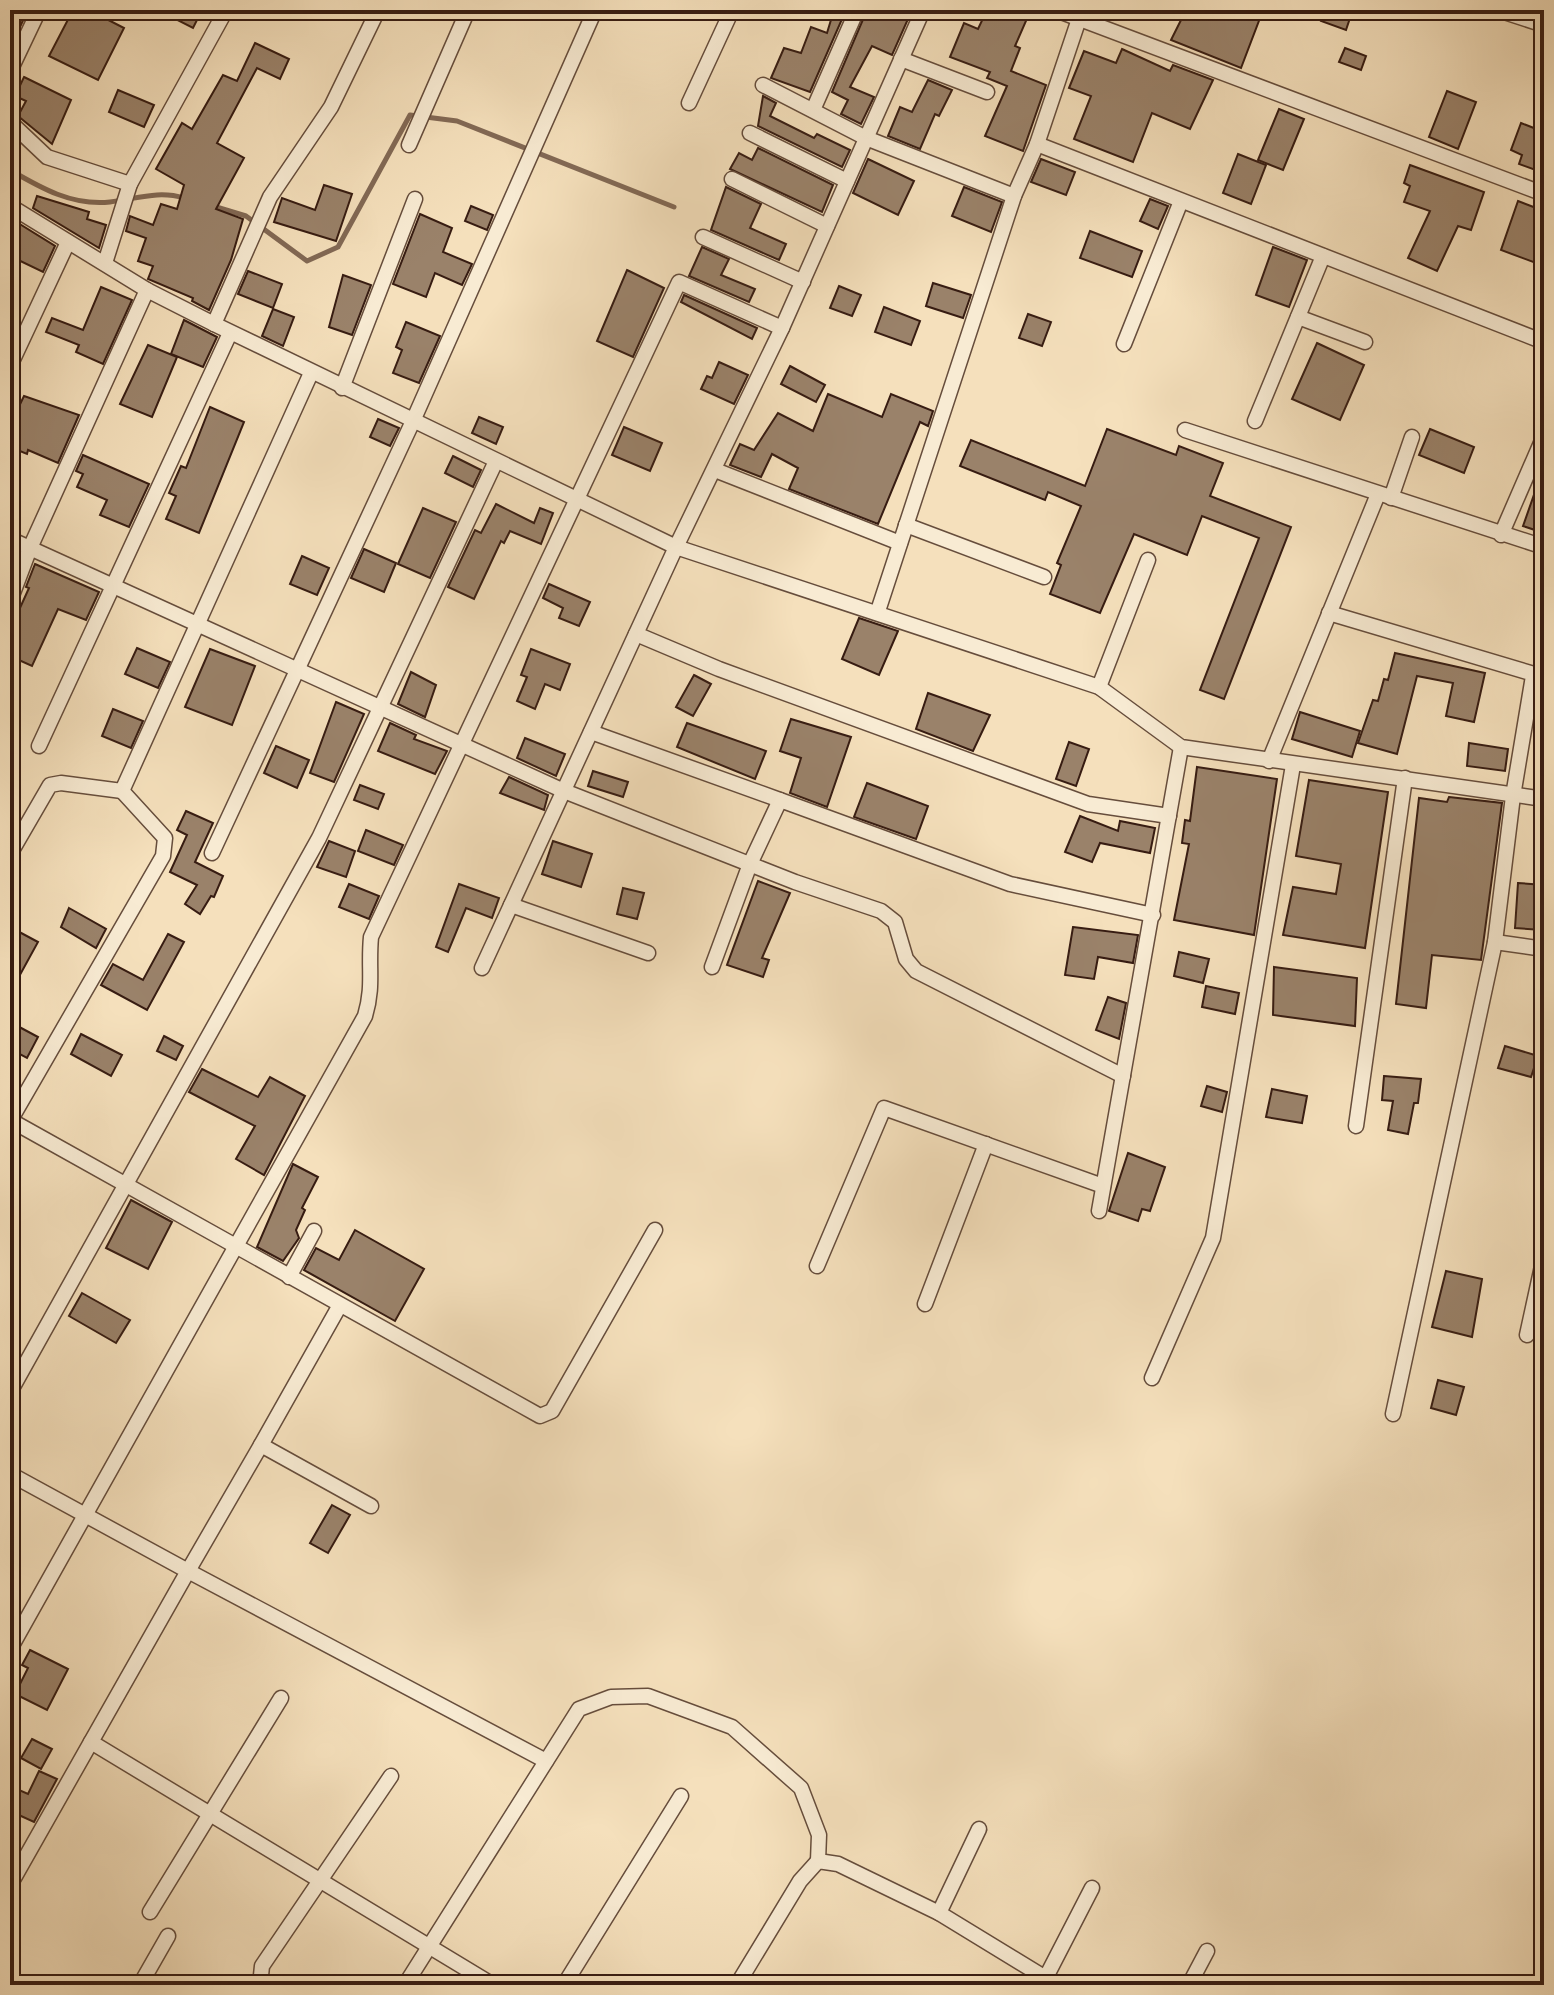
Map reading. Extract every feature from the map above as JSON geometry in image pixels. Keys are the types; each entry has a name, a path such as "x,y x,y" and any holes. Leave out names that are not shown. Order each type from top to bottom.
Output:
{"street":[{"path":"10,71 39,10"},
{"path":"105,263 129,186 226,10"},
{"path":"214,324 270,197 331,107 378,10"},
{"path":"409,145 468,10"},
{"path":"212,853 413,421 595,10"},
{"path":"689,103 732,10"},
{"path":"813,110 857,10"},
{"path":"482,968 676,547 782,328 923,10"},
{"path":"1056,10 1080,15 1544,194"},
{"path":"1498,10 1544,25"},
{"path":"878,611 1014,196 1037,144 1080,15"},
{"path":"901,59 987,92"},
{"path":"763,85 866,138 1014,196"},
{"path":"10,122 47,157 129,186"},
{"path":"750,133 847,181"},
{"path":"1037,144 1544,342"},
{"path":"732,179 827,226"},
{"path":"342,388 415,199"},
{"path":"1124,344 1181,201"},
{"path":"10,206 147,290 230,333 676,547 878,611 1099,687 1181,747 1544,799"},
{"path":"703,237 803,282"},
{"path":"10,366 68,242"},
{"path":"1255,421 1323,256"},
{"path":"10,1649 365,1016 373,988 368,962 371,937 679,282 782,328"},
{"path":"10,601 30,548 147,290"},
{"path":"1298,317 1365,342"},
{"path":"39,746 230,333"},
{"path":"122,791 311,373"},
{"path":"1185,430 1544,547"},
{"path":"1501,535 1544,436"},
{"path":"1269,761 1329,613 1412,437"},
{"path":"10,1392 319,838 496,461"},
{"path":"715,470 900,543"},
{"path":"906,525 1044,577"},
{"path":"10,539 564,791 750,864 881,911 895,922 906,959 916,971 1123,1076"},
{"path":"1099,687 1148,560"},
{"path":"1329,613 1539,676 1513,796 1495,942 1393,1414"},
{"path":"636,634 719,669 1088,804 1169,816"},
{"path":"591,732 1010,884 1153,915"},
{"path":"1099,1211 1181,747"},
{"path":"1152,1378 1213,1238 1293,765"},
{"path":"1356,1126 1405,778"},
{"path":"10,854 50,785 61,783 122,791 165,838 163,856 10,1121 540,1416 552,1411 655,1230"},
{"path":"712,967 750,864 780,800"},
{"path":"511,905 648,953"},
{"path":"1495,942 1544,949"},
{"path":"817,1266 884,1108 1103,1186"},
{"path":"925,1304 986,1144"},
{"path":"289,1277 314,1231"},
{"path":"1527,1335 1544,1257"},
{"path":"10,1885 340,1305"},
{"path":"261,1445 371,1506"},
{"path":"10,1474 546,1761"},
{"path":"405,1985 579,1709 611,1697 648,1696 732,1727 801,1788 819,1835 818,1861 800,1881 737,1985"},
{"path":"150,1912 281,1698"},
{"path":"91,1742 493,1985"},
{"path":"260,1985 262,1966 391,1776"},
{"path":"564,1985 681,1796"},
{"path":"939,1913 979,1829"},
{"path":"818,1861 838,1864 939,1913 1048,1983 1092,1888"},
{"path":"140,1985 168,1936"},
{"path":"1189,1985 1207,1951"}],"building":[{"path":"10,10 28,10 10,48"},
{"path":"73,10 89,10 124,28 98,80 49,56"},
{"path":"158,10 202,10 193,28"},
{"path":"834,10 846,10 810,92 771,78 784,48 801,53 811,27 827,33"},
{"path":"867,10 912,10 892,55 872,46 850,87 874,97 861,124 841,114 848,100 832,92"},
{"path":"987,10 1021,10 1029,14 1015,46 1020,48 1011,71 1046,85 1023,151 985,136 1007,86 987,78 990,72 950,57 964,23 978,29"},
{"path":"1186,10 1239,10 1260,18 1241,68 1171,40"},
{"path":"1325,10 1351,15 1346,30 1321,21"},
{"path":"255,43 289,59 280,79 257,68 217,143 244,158 216,209 243,219 231,260 209,310 192,301 193,298 148,279 153,266 138,261 146,238 126,231 130,216 153,225 161,204 177,209 184,185 156,169 182,123 192,129 223,75 237,81"},
{"path":"1345,48 1366,56 1361,70 1339,62"},
{"path":"1122,49 1170,71 1173,65 1213,80 1190,129 1152,113 1133,162 1074,139 1091,96 1069,88 1084,51 1116,63"},
{"path":"24,77 71,100 52,144 18,116 26,101 15,96"},
{"path":"928,80 952,90 939,116 935,114 920,149 888,136 900,107 912,112"},
{"path":"118,90 154,105 144,127 109,112"},
{"path":"1447,91 1476,102 1458,149 1429,137"},
{"path":"763,96 776,103 770,116 814,138 817,134 850,150 842,167 758,126"},
{"path":"1279,109 1304,119 1283,170 1258,160"},
{"path":"1521,123 1544,132 1544,173 1519,164 1522,155 1511,150"},
{"path":"758,148 833,185 822,212 730,169 739,153 752,160"},
{"path":"1238,154 1266,165 1251,204 1223,193"},
{"path":"868,159 914,181 898,215 853,193"},
{"path":"1041,159 1075,172 1066,195 1031,182"},
{"path":"1410,165 1484,192 1471,230 1458,226 1437,271 1408,258 1430,211 1404,202 1410,186 1404,183"},
{"path":"324,185 352,194 336,241 274,222 282,198 315,210"},
{"path":"726,187 761,204 750,228 786,244 779,260 711,230"},
{"path":"964,187 1002,202 991,232 952,216"},
{"path":"37,196 89,212 87,219 106,225 99,248 33,208"},
{"path":"1150,199 1168,206 1158,229 1140,221"},
{"path":"1518,201 1544,211 1544,241 1536,263 1501,250"},
{"path":"471,206 493,215 487,230 465,221"},
{"path":"420,214 452,228 443,252 472,264 462,285 435,273 426,297 393,284"},
{"path":"10,218 55,246 43,272 10,256"},
{"path":"1090,231 1142,251 1132,277 1080,258"},
{"path":"702,247 729,259 721,275 755,289 749,302 689,276"},
{"path":"1273,247 1307,260 1289,307 1256,295"},
{"path":"627,270 664,288 633,357 597,341"},
{"path":"248,271 282,284 273,308 238,294"},
{"path":"343,275 371,285 352,335 329,327"},
{"path":"933,283 971,295 963,318 926,306"},
{"path":"839,286 861,295 852,316 830,308"},
{"path":"101,287 132,300 103,364 76,352 79,345 46,332 52,318 83,330"},
{"path":"684,295 757,328 752,339 681,302"},
{"path":"884,307 920,321 911,345 875,332"},
{"path":"273,309 294,317 283,346 262,336"},
{"path":"1028,314 1051,322 1042,346 1019,338"},
{"path":"184,320 217,337 203,367 171,354"},
{"path":"406,322 440,336 419,383 393,373 402,350 396,347"},
{"path":"1317,343 1364,365 1340,420 1292,399"},
{"path":"148,345 177,357 152,417 120,404"},
{"path":"719,362 748,375 734,404 701,389 707,376 712,378"},
{"path":"790,366 825,385 816,402 781,384"},
{"path":"828,394 882,417 891,394 933,411 928,426 920,422 878,524 789,489 798,468 772,454 761,477 730,465 740,444 754,450 778,413 813,431"},
{"path":"24,396 79,415 58,463 28,450 27,454 10,447 10,425"},
{"path":"210,407 244,422 199,533 166,519 176,496 169,493 181,466 186,468"},
{"path":"479,417 503,427 496,444 472,433"},
{"path":"378,419 399,428 390,446 370,437"},
{"path":"624,427 662,443 650,471 612,455"},
{"path":"1107,429 1176,455 1179,446 1223,463 1210,496 1291,527 1224,699 1200,690 1259,538 1202,516 1187,555 1134,534 1100,613 1050,594 1061,565 1057,563 1081,506 1048,492 1045,500 960,466 971,440 1085,486"},
{"path":"1430,429 1474,447 1464,473 1419,455"},
{"path":"83,455 149,484 129,527 100,515 107,500 77,487 83,474 76,471"},
{"path":"453,456 481,470 473,487 445,473"},
{"path":"1544,473 1544,533 1523,526"},
{"path":"496,504 534,523 540,508 553,513 541,544 510,531 504,543 501,541 474,599 448,587 475,530 481,533"},
{"path":"423,508 456,522 430,578 398,564"},
{"path":"364,549 396,563 384,592 351,578"},
{"path":"302,556 329,568 317,595 290,584"},
{"path":"35,564 99,592 86,620 58,609 32,666 10,656 10,630 29,588 26,587"},
{"path":"549,584 590,602 579,626 559,618 563,608 543,598"},
{"path":"859,618 898,631 879,675 842,659"},
{"path":"137,648 170,662 158,688 125,674"},
{"path":"210,649 255,666 232,725 185,707"},
{"path":"531,649 570,664 560,690 545,684 535,709 517,701 527,677 521,675"},
{"path":"1395,653 1485,673 1474,722 1446,716 1453,683 1417,676 1397,754 1358,743 1373,700 1378,701 1384,679 1388,680"},
{"path":"411,672 436,685 425,717 398,704"},
{"path":"694,675 711,684 693,716 676,707"},
{"path":"928,693 990,715 973,751 916,729"},
{"path":"336,702 364,714 334,782 310,773"},
{"path":"113,709 143,721 131,748 102,736"},
{"path":"1300,712 1360,731 1352,757 1292,739"},
{"path":"791,719 851,737 827,807 790,793 801,758 780,751"},
{"path":"390,723 416,735 414,739 447,751 435,774 378,751"},
{"path":"687,723 766,751 755,779 677,747"},
{"path":"525,738 565,754 556,776 517,758"},
{"path":"1069,742 1089,749 1076,786 1056,779"},
{"path":"1469,743 1508,749 1505,771 1467,766"},
{"path":"276,746 309,760 297,788 264,773"},
{"path":"1197,767 1277,779 1254,935 1174,920 1189,844 1182,843 1185,820 1190,821"},
{"path":"593,771 628,782 623,797 588,786"},
{"path":"509,777 548,795 544,810 500,793"},
{"path":"1309,780 1388,792 1365,948 1283,935 1293,887 1336,894 1341,864 1296,856"},
{"path":"867,783 928,806 916,839 854,817"},
{"path":"360,785 384,794 378,809 354,800"},
{"path":"1449,797 1502,803 1481,960 1432,955 1426,1008 1396,1004 1419,798 1447,802"},
{"path":"186,811 213,823 195,862 223,876 214,897 211,896 200,914 185,904 197,885 170,872 187,835 177,830"},
{"path":"1080,816 1118,831 1120,821 1155,828 1150,853 1100,843 1092,862 1065,852"},
{"path":"366,830 403,845 394,865 358,851"},
{"path":"329,841 355,851 346,877 317,867"},
{"path":"553,841 592,854 581,887 542,874"},
{"path":"758,881 790,893 762,958 769,960 763,977 727,965"},
{"path":"1518,883 1544,885 1542,930 1515,928"},
{"path":"349,884 379,896 369,919 339,907"},
{"path":"459,884 499,898 492,918 466,908 448,952 436,947"},
{"path":"623,888 644,893 637,919 617,914"},
{"path":"69,908 106,929 96,948 61,927"},
{"path":"10,927 38,942 10,993"},
{"path":"1073,927 1138,935 1133,963 1098,957 1094,979 1065,975"},
{"path":"168,934 184,942 147,1010 101,985 113,964 143,980"},
{"path":"1179,952 1209,959 1203,983 1174,976"},
{"path":"1274,967 1357,978 1355,1026 1273,1015"},
{"path":"1206,986 1239,993 1235,1014 1202,1007"},
{"path":"1108,997 1126,1003 1119,1039 1096,1030"},
{"path":"10,1022 38,1037 27,1058 10,1049"},
{"path":"81,1034 122,1055 111,1076 71,1054"},
{"path":"164,1036 183,1046 176,1060 157,1051"},
{"path":"1505,1046 1538,1056 1531,1077 1498,1068"},
{"path":"202,1069 258,1097 270,1077 305,1096 264,1175 236,1159 255,1126 189,1092"},
{"path":"1384,1076 1421,1079 1418,1103 1414,1103 1408,1134 1388,1130 1393,1101 1382,1100"},
{"path":"1207,1086 1227,1092 1222,1112 1201,1106"},
{"path":"1272,1089 1307,1096 1302,1123 1266,1117"},
{"path":"1128,1153 1165,1167 1150,1211 1142,1209 1138,1221 1109,1211"},
{"path":"293,1164 318,1177 302,1208 305,1210 296,1230 299,1238 283,1261 257,1247"},
{"path":"131,1200 172,1222 148,1269 106,1248"},
{"path":"355,1230 424,1269 395,1321 304,1270 316,1248 339,1260"},
{"path":"1446,1271 1482,1279 1472,1337 1432,1327"},
{"path":"82,1293 130,1320 116,1343 69,1316"},
{"path":"1438,1380 1464,1387 1456,1415 1431,1408"},
{"path":"332,1505 350,1515 328,1553 310,1543"},
{"path":"30,1650 68,1669 47,1710 15,1694 28,1668 22,1665"},
{"path":"32,1739 52,1749 41,1769 21,1758"},
{"path":"39,1771 57,1779 34,1822 10,1811 10,1786 28,1794"}],"waterway":[{"path":"213,206 246,216 307,261 338,247 410,115 457,121 674,207"},
{"path":"10,170 45,189 83,201 110,202 156,195 184,198"}]}
